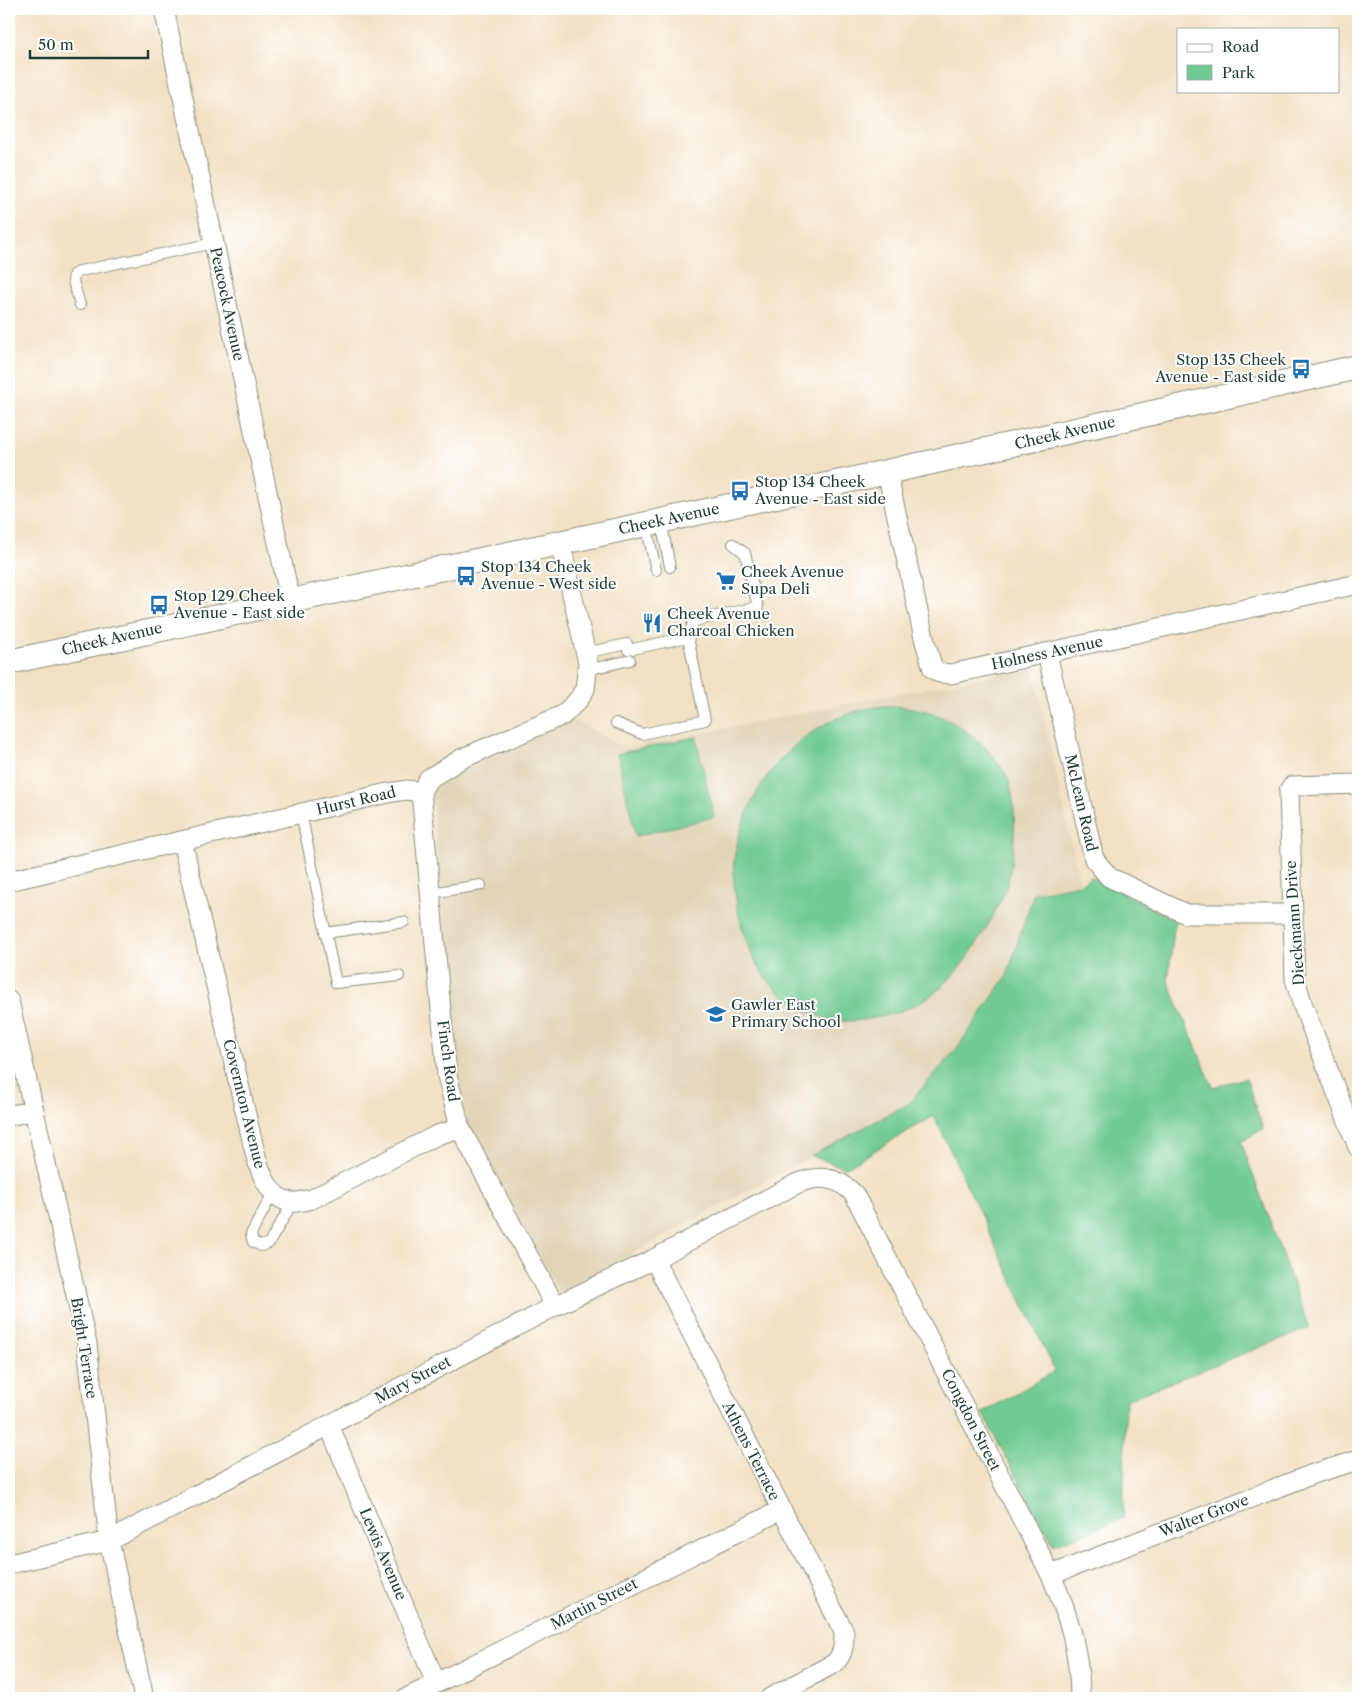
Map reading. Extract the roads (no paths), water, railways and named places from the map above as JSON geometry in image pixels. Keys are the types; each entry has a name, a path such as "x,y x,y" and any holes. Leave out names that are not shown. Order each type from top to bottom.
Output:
{"street":[{"name":"Peacock Avenue","path":"164,9 290,600"},
{"name":"Cheek Avenue","path":"9,662 1358,368"},
{"name":"Holness Avenue","path":"887,472 924,638 933,669 940,673 951,674 1358,584"},
{"path":"421,792 428,779 461,759 563,715 579,699 585,689 586,661 560,542"},
{"name":"McLean Road","path":"1048,653 1094,859 1098,866 1109,877 1186,914 1292,914"},
{"name":"Dieckmann Drive","path":"1358,784 1292,786 1289,791 1295,978 1358,1146"},
{"name":"Hurst Road","path":"9,881 406,790 421,792"},
{"name":"Finch Road","path":"421,792 448,1075 460,1128 555,1306"},
{"name":"Covernton Avenue","path":"182,841 255,1153 261,1173 273,1193"},
{"name":"Bright Terrace","path":"9,1000 87,1344 109,1541 144,1698"},
{"path":"9,1116 34,1110"},
{"path":"273,1193 283,1200 293,1202 312,1199 437,1135 460,1128"},
{"name":"Congdon Street","path":"812,1178 821,1177 836,1180 854,1194 1051,1575 1067,1612 1074,1637 1080,1698"},
{"name":"Mary Street","path":"9,1564 109,1541 555,1306 812,1178"},
{"name":"Athens Terrace","path":"654,1258 844,1632 844,1645 841,1657 835,1663 770,1698"},
{"name":"Lewis Avenue","path":"329,1425 436,1683"},
{"name":"Walter Grove","path":"1051,1575 1313,1474 1358,1460"},
{"name":"Martin Street","path":"407,1698 781,1510"}],"lane":[{"path":"80,305 73,281 74,274 214,243"},
{"path":"654,522 670,567"},
{"path":"654,522 656,570"},
{"path":"616,723 642,734 705,720 688,637 694,621 758,608 745,553 733,544"},
{"path":"586,661 688,637"},
{"path":"586,661 628,651"},
{"path":"302,813 336,983 399,976"},
{"path":"431,893 480,885"},
{"path":"326,933 404,922"},
{"path":"273,1193 250,1234 253,1242 261,1246 268,1244 293,1202"}],"place":[{"name":"Stop 135 Cheek Avenue - East side","path":"1301,369"},
{"name":"Stop 134 Cheek Avenue - East side","path":"740,491"},
{"name":"Stop 134 Cheek Avenue - West side","path":"466,576"},
{"name":"Cheek Avenue Supa Deli","path":"726,581"},
{"name":"Stop 129 Cheek Avenue - East side","path":"159,605"},
{"name":"Cheek Avenue Charcoal Chicken","path":"652,623"},
{"name":"Gawler East Primary School","path":"716,1014"}]}
